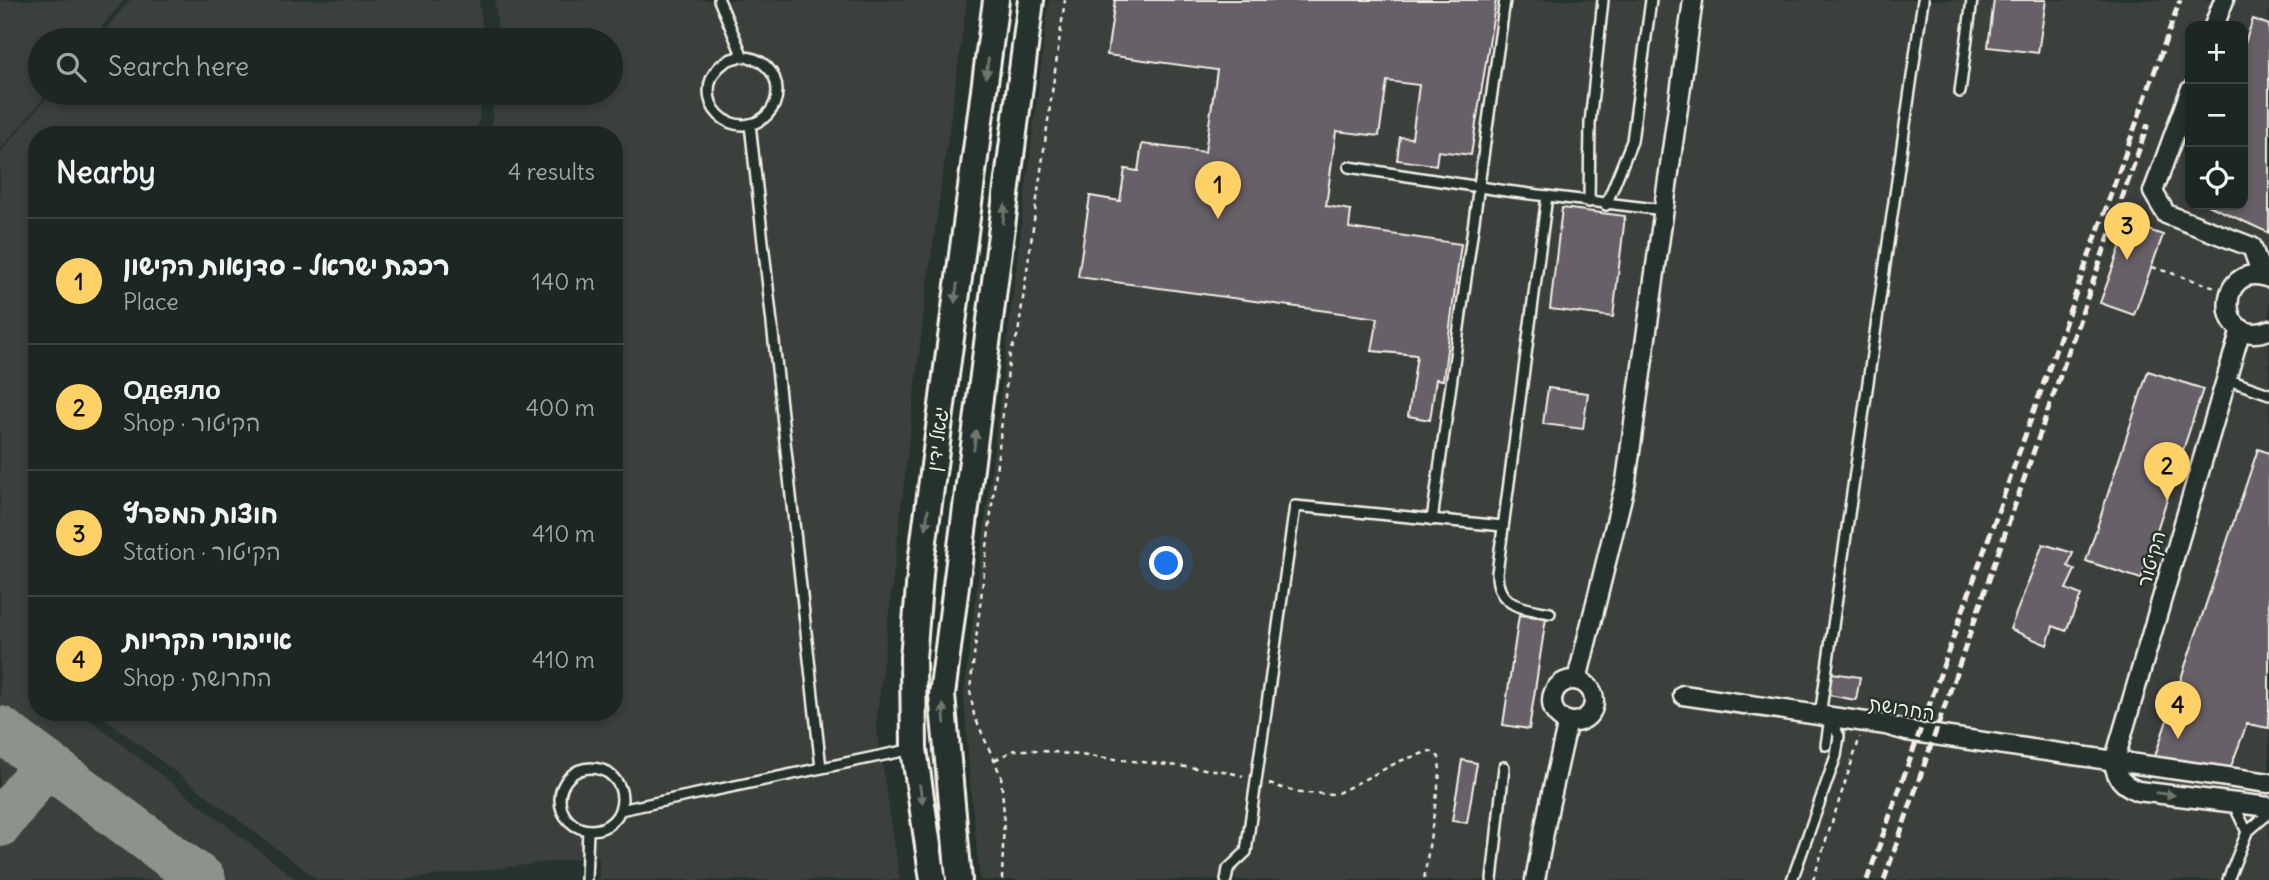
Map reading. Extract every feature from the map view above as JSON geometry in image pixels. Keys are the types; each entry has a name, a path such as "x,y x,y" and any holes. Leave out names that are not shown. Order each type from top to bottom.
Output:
{"main road":[{"name":"יגאל ידין","path":"933,880 914,749 913,658 921,563 996,0"},
{"name":"יגאל ידין","path":"959,880 942,695 1031,0"}],"street":[{"path":"1577,681 1626,481 1693,0"},
{"path":"2216,21 2224,0"},
{"path":"2185,105 2153,192 2166,214 2252,247 2266,276 2243,278 2230,292 2228,308 2230,317 2241,329 2258,333 2269,330"},
{"name":"הקיטור","path":"2114,762 2241,329"},
{"path":"1577,681 1590,689 1593,705 1584,718 1569,721 1555,712 1553,696 1562,683 1577,681"},
{"name":"החרושת","path":"1684,695 2114,762 2269,783"},
{"path":"1535,880 1569,721"},
{"path":"2114,762 2119,779 2126,786 2138,791 2269,807"}],"lane":[{"path":"719,0 743,57"},
{"path":"1432,520 1505,0"},
{"path":"1589,202 1590,123 1603,0"},
{"path":"1606,205 1632,141 1651,0"},
{"path":"1826,745 1825,717 1923,0"},
{"path":"1960,92 1972,0"},
{"path":"743,57 764,64 776,82 777,93 769,113 750,124 739,125 719,116 708,95 714,73 721,64 732,59 743,57"},
{"path":"750,124 821,768"},
{"path":"1349,167 1477,187 1664,211"},
{"path":"1547,196 1496,573 1498,588 1510,602 1520,608 1550,613"},
{"path":"2227,379 2269,394"},
{"path":"1226,880 1228,869 1245,852 1295,506 1503,526"},
{"path":"1791,880 1836,756 1839,736 1825,717"},
{"path":"620,810 914,749"},
{"path":"1492,880 1504,767"},
{"path":"590,768 609,774 621,790 620,810 607,825 588,830 569,821 560,803 561,793 571,776 590,768"},
{"path":"2233,803 2247,832"},
{"path":"2228,880 2247,832 2269,813"},
{"path":"586,880 588,830"}],"path":[{"path":"1002,880 1004,814 1001,776 974,715 970,690 1010,354 1018,334 1065,0"},
{"path":"2152,267 2230,292"},
{"path":"1813,880 1865,723"}],"shaded area":[{"path":"0,0 124,0 101,28 28,28 28,105 38,105 0,150"},
{"path":"130,0 479,0 482,28 106,28"},
{"path":"495,0 967,0 926,294 876,724 900,880 599,880 599,856 400,880 318,880 108,721 623,721 623,126 491,126 494,105 623,105 623,28 498,28"},
{"path":"1049,0 2269,0 2269,880 980,880 964,694"},
{"path":"41,105 481,105 478,126 28,126 28,721 91,721 297,880 0,880 0,153"}],"building":[{"path":"1115,0 1496,0 1471,155 1438,151 1436,165 1397,160 1400,137 1412,138 1419,85 1387,81 1379,136 1336,131 1326,206 1351,210 1349,228 1461,244 1443,380 1436,379 1430,420 1408,416 1417,355 1372,351 1378,318 1078,277 1090,196 1120,201 1125,169 1138,171 1142,144 1205,152 1217,70 1107,55"},
{"path":"1994,0 2046,0 2038,53 1988,47"},
{"path":"2253,19 2269,25 2269,233 2219,210 2248,210 2248,34"},
{"path":"1562,208 1625,216 1613,317 1550,309"},
{"path":"2129,223 2163,235 2134,315 2100,303"},
{"path":"2148,371 2203,389 2141,579 2086,561"},
{"path":"1548,388 1588,393 1583,429 1543,424"},
{"path":"2258,449 2269,453 2269,728 2247,724 2230,769 2154,759"},
{"path":"2043,544 2073,553 2068,566 2075,570 2066,589 2081,595 2066,631 2053,626 2047,645 2010,629"},
{"path":"1519,615 1546,618 1529,729 1503,725"},
{"path":"1832,673 1860,677 1856,700 1828,695"},
{"path":"1462,760 1477,763 1467,823 1452,821"}],"taxiway":[{"path":"0,729 203,880"},
{"path":"0,824 46,763"}],"railway":[{"path":"1867,880 2180,0"},
{"path":"1884,880 2148,124"}],"place":[{"name":"רכבת ישראל - סדנאות הקישון","path":"1218,219"},
{"name":"חוצות המפרץ","path":"2127,260"},
{"name":"Одеяло","path":"2167,500"},
{"name":"אייבורי הקריות","path":"2178,739"}]}
